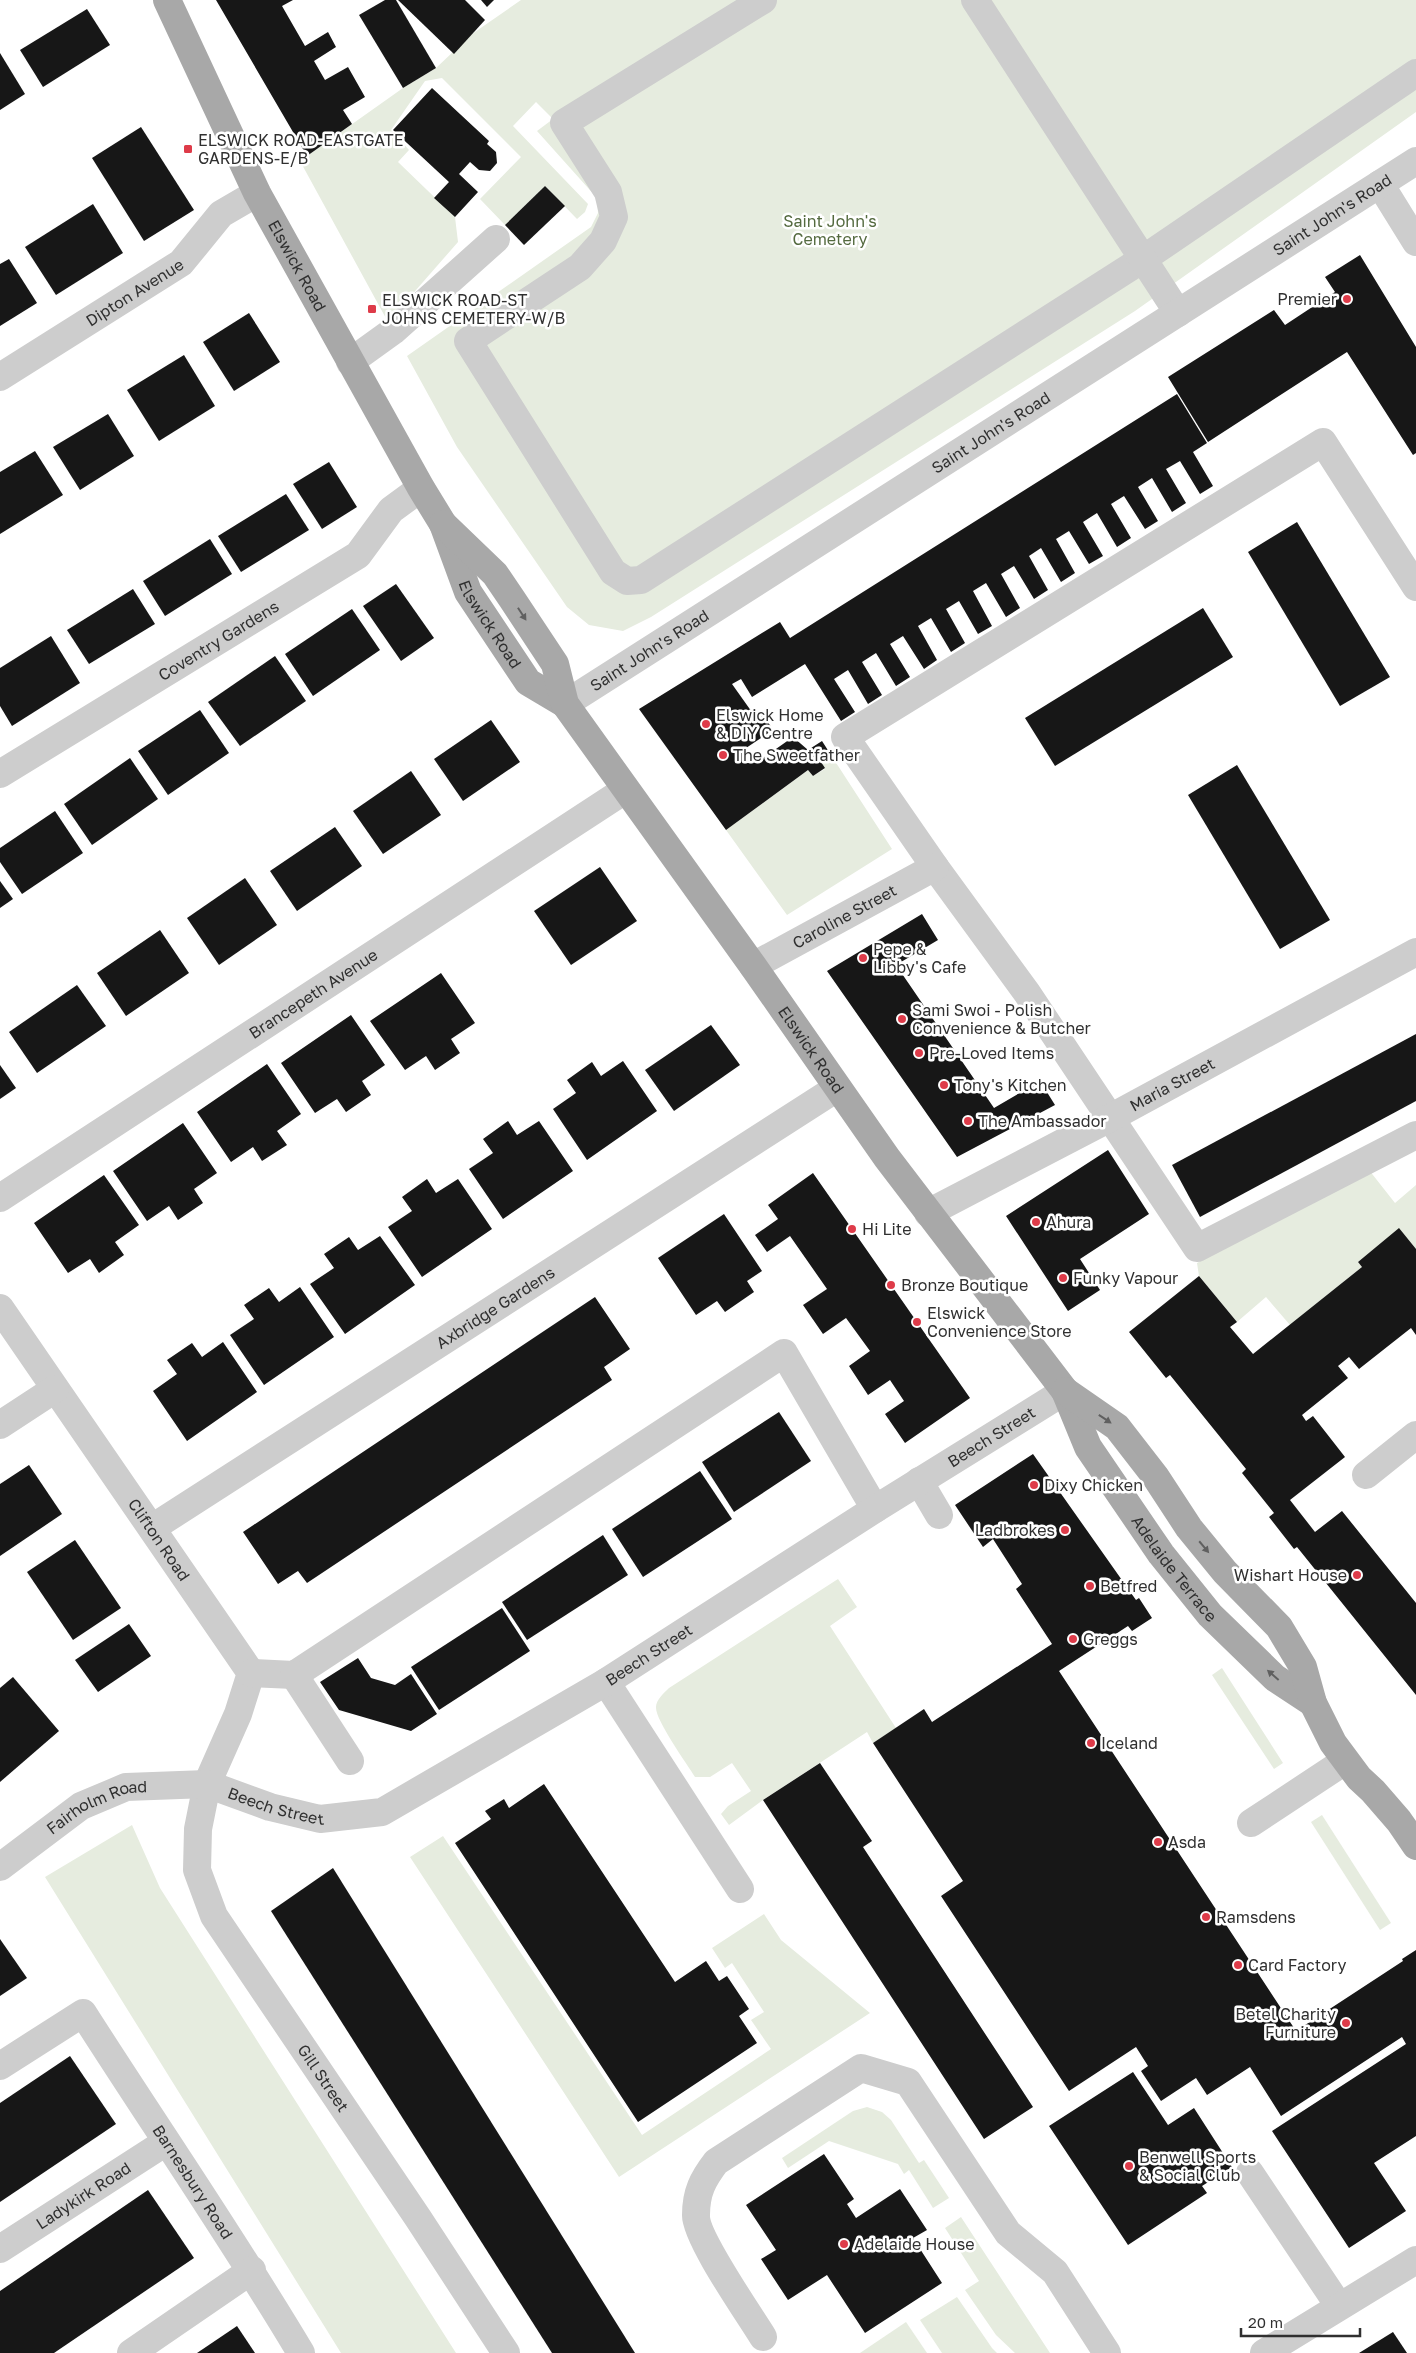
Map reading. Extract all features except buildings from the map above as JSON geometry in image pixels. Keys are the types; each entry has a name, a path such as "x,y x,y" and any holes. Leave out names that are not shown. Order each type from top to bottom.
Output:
{"main road":[{"name":"Elswick Road","path":"167,0 257,193 350,362 443,524 495,574 555,664 565,704 753,966 837,1088 928,1213 1065,1391"},
{"path":"1065,1391 1116,1427 1155,1476 1189,1528 1225,1572 1279,1627 1303,1667 1313,1703 1333,1743 1358,1778 1373,1791 1416,1846"},
{"name":"Adelaide Terrace","path":"1065,1391 1088,1447 1161,1554 1210,1615 1275,1678 1313,1703"}],"street":[{"path":"762,0 564,123 608,192 614,217 603,241 580,267 468,341 613,572 627,581 641,580 1143,260 1416,73"},
{"path":"975,0 1178,313"},
{"name":"Saint John's Road","path":"565,704 1416,161"},
{"path":"1380,184 1416,242"},
{"name":"Dipton Avenue","path":"0,377 181,263 221,214 257,193"},
{"path":"350,362 393,331 496,239"},
{"path":"1415,582 1323,442 845,738 935,867 1027,993 1198,1248 1416,1135"},
{"name":"Coventry Gardens","path":"0,774 358,555 391,510 421,488"},
{"name":"Brancepeth Avenue","path":"0,1198 625,790"},
{"name":"Caroline Street","path":"753,966 935,867"},
{"name":"Maria Street","path":"928,1213 1110,1118 1416,952"},
{"name":"Axbridge Gardens","path":"152,1528 837,1088"},
{"name":"Clifton Road","path":"0,1308 251,1673"},
{"path":"208,1784 238,1714 251,1673 294,1675 784,1353 875,1509"},
{"path":"0,1425 56,1389"},
{"name":"Beech Street","path":"208,1784 270,1807 320,1819 382,1812 606,1682 919,1481 1065,1391"},
{"path":"1366,1475 1412,1447"},
{"path":"919,1481 939,1515"},
{"path":"294,1675 350,1761"},
{"path":"606,1682 740,1890"},
{"path":"1251,1823 1345,1761"},
{"name":"Fairholm Road","path":"0,1867 81,1806 126,1787 208,1784"},
{"name":"Gill Street","path":"208,1784 198,1829 197,1870 214,1916 418,2218 506,2353"},
{"name":"Barnesbury Road","path":"0,2066 83,2013 166,2142 252,2270 301,2353"},
{"path":"763,2337 705,2243 695,2216 701,2182 716,2162 861,2068 908,2082 1008,2233 1055,2272 1107,2353"},
{"name":"Ladykirk Road","path":"0,2249 166,2142"},
{"path":"1250,2173 1339,2306"},
{"path":"1264,2353 1416,2260"},
{"path":"131,2353 252,2270"}],"green space":[{"name":"Saint John's Cemetery","path":"521,0 1416,0 1416,112 1135,311 651,617 623,631 589,625 567,607 457,447 407,356 591,227 598,213 597,198 537,131 553,119 536,102 513,126 588,204 585,212 577,219 545,186 505,225 480,199 521,157 442,78 425,81 391,130 409,150 398,162 455,217 458,242 388,322 300,161 403,88 436,68 472,34"},
{"path":"831,755 892,849 787,915 726,830 808,770 813,776 825,769 821,762"},
{"path":"1369,1170 1395,1203 1416,1185 1416,1249 1399,1229 1358,1262 1362,1267 1290,1325 1266,1297 1237,1322 1199,1276 1197,1263"},
{"path":"838,1579 857,1607 830,1626 896,1728 873,1743 867,1732 763,1800 729,1825 721,1814 728,1806 751,1791 732,1763 710,1777 695,1777 661,1722 657,1713 657,1702 669,1688"},
{"path":"1222,1668 1283,1763 1274,1769 1212,1675"},
{"path":"1322,1815 1391,1923 1380,1930 1311,1822"},
{"path":"132,1825 160,1888 456,2353 341,2353 45,1877"},
{"path":"443,1836 642,2135 771,2049 751,2020 764,2012 732,1963 725,1968 712,1948 764,1914 781,1940 870,2013 619,2177 410,1857"},
{"path":"867,2107 882,2112 891,2120 919,2163 924,2160 949,2198 933,2208 909,2170 904,2174 898,2164 829,2141 788,2168 782,2158 853,2111"},
{"path":"961,2217 1050,2353 1015,2353 996,2335 965,2290 979,2281 945,2228"},
{"path":"957,2297 997,2353 942,2353 920,2320"},
{"path":"906,2322 927,2353 860,2353"}],"place":[{"name":"ELSWICK ROAD-EASTGATE GARDENS-E/B","path":"188,149"},
{"name":"Premier","path":"1347,299"},
{"name":"ELSWICK ROAD-ST JOHNS CEMETERY-W/B","path":"372,309"},
{"name":"Elswick Home & DIY Centre","path":"706,724"},
{"name":"The Sweetfather","path":"723,755"},
{"name":"Pepe & Libby's Cafe","path":"863,958"},
{"name":"Sami Swoi - Polish Convenience & Butcher","path":"902,1019"},
{"name":"Pre-Loved Items","path":"919,1053"},
{"name":"Tony's Kitchen","path":"944,1085"},
{"name":"The Ambassador","path":"968,1121"},
{"name":"Ahura","path":"1036,1222"},
{"name":"Hi Lite","path":"852,1229"},
{"name":"Funky Vapour","path":"1063,1278"},
{"name":"Bronze Boutique","path":"891,1285"},
{"name":"Elswick Convenience Store","path":"917,1322"},
{"name":"Dixy Chicken","path":"1034,1485"},
{"name":"Ladbrokes","path":"1065,1530"},
{"name":"Wishart House","path":"1357,1575"},
{"name":"Betfred","path":"1090,1586"},
{"name":"Greggs","path":"1073,1639"},
{"name":"Iceland","path":"1091,1743"},
{"name":"Asda","path":"1158,1842"},
{"name":"Ramsdens","path":"1206,1917"},
{"name":"Card Factory","path":"1238,1965"},
{"name":"Betel Charity Furniture","path":"1346,2023"},
{"name":"Benwell Sports & Social Club","path":"1129,2166"},
{"name":"Adelaide House","path":"844,2244"}]}
